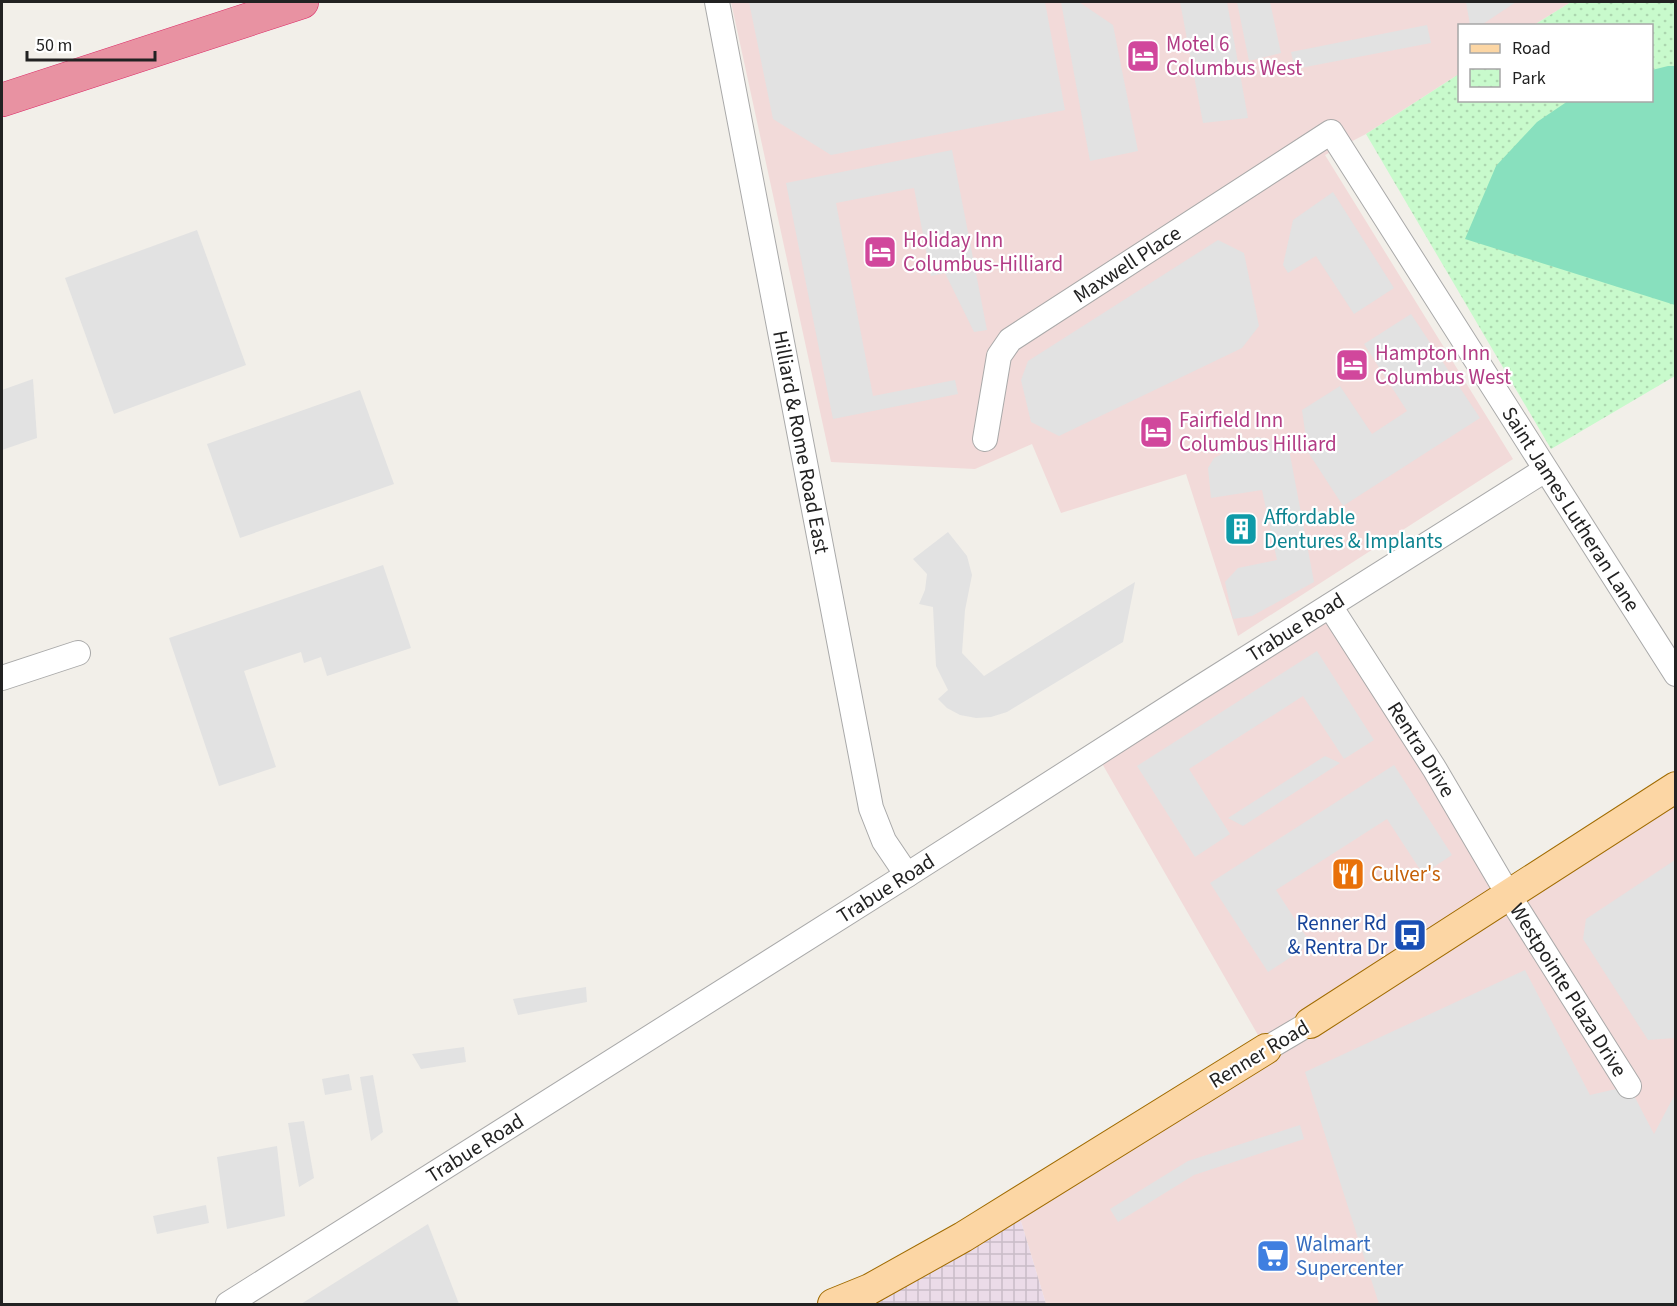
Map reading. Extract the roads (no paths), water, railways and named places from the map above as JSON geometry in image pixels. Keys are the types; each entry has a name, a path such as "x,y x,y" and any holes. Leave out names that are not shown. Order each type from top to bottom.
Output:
{"highway":[{"path":"2,81 245,2"},
{"path":"2,100 302,2"}],"main road":[{"name":"Renner Road","path":"1310,1023 1676,787"},
{"name":"Renner Road","path":"834,1305 870,1289 963,1237 1266,1049"}],"street":[{"name":"Hilliard & Rome Road East","path":"717,2 871,808 884,841 907,875"},
{"name":"Maxwell Place","path":"985,439 999,356 1010,340 1331,132"},
{"name":"Saint James Lutheran Lane","path":"1331,132 1676,674"},
{"name":"Trabue Road","path":"228,1305 1545,470"},
{"name":"Rentra Drive","path":"1330,606 1434,768 1508,894"},
{"path":"2,678 78,653"},
{"name":"Westpointe Plaza Drive","path":"1508,894 1629,1086"},
{"name":"Renner Road","path":"1266,1049 1310,1023"}],"place":[{"name":"Motel 6 Columbus West","path":"1143,56"},
{"name":"Holiday Inn Columbus-Hilliard","path":"880,252"},
{"name":"Hampton Inn Columbus West","path":"1352,365"},
{"name":"Fairfield Inn Columbus Hilliard","path":"1156,432"},
{"name":"Affordable Dentures & Implants","path":"1241,529"},
{"name":"Culver's","path":"1348,874"},
{"name":"Renner Rd & Rentra Dr","path":"1410,935"},
{"name":"Walmart Supercenter","path":"1273,1256"}]}
